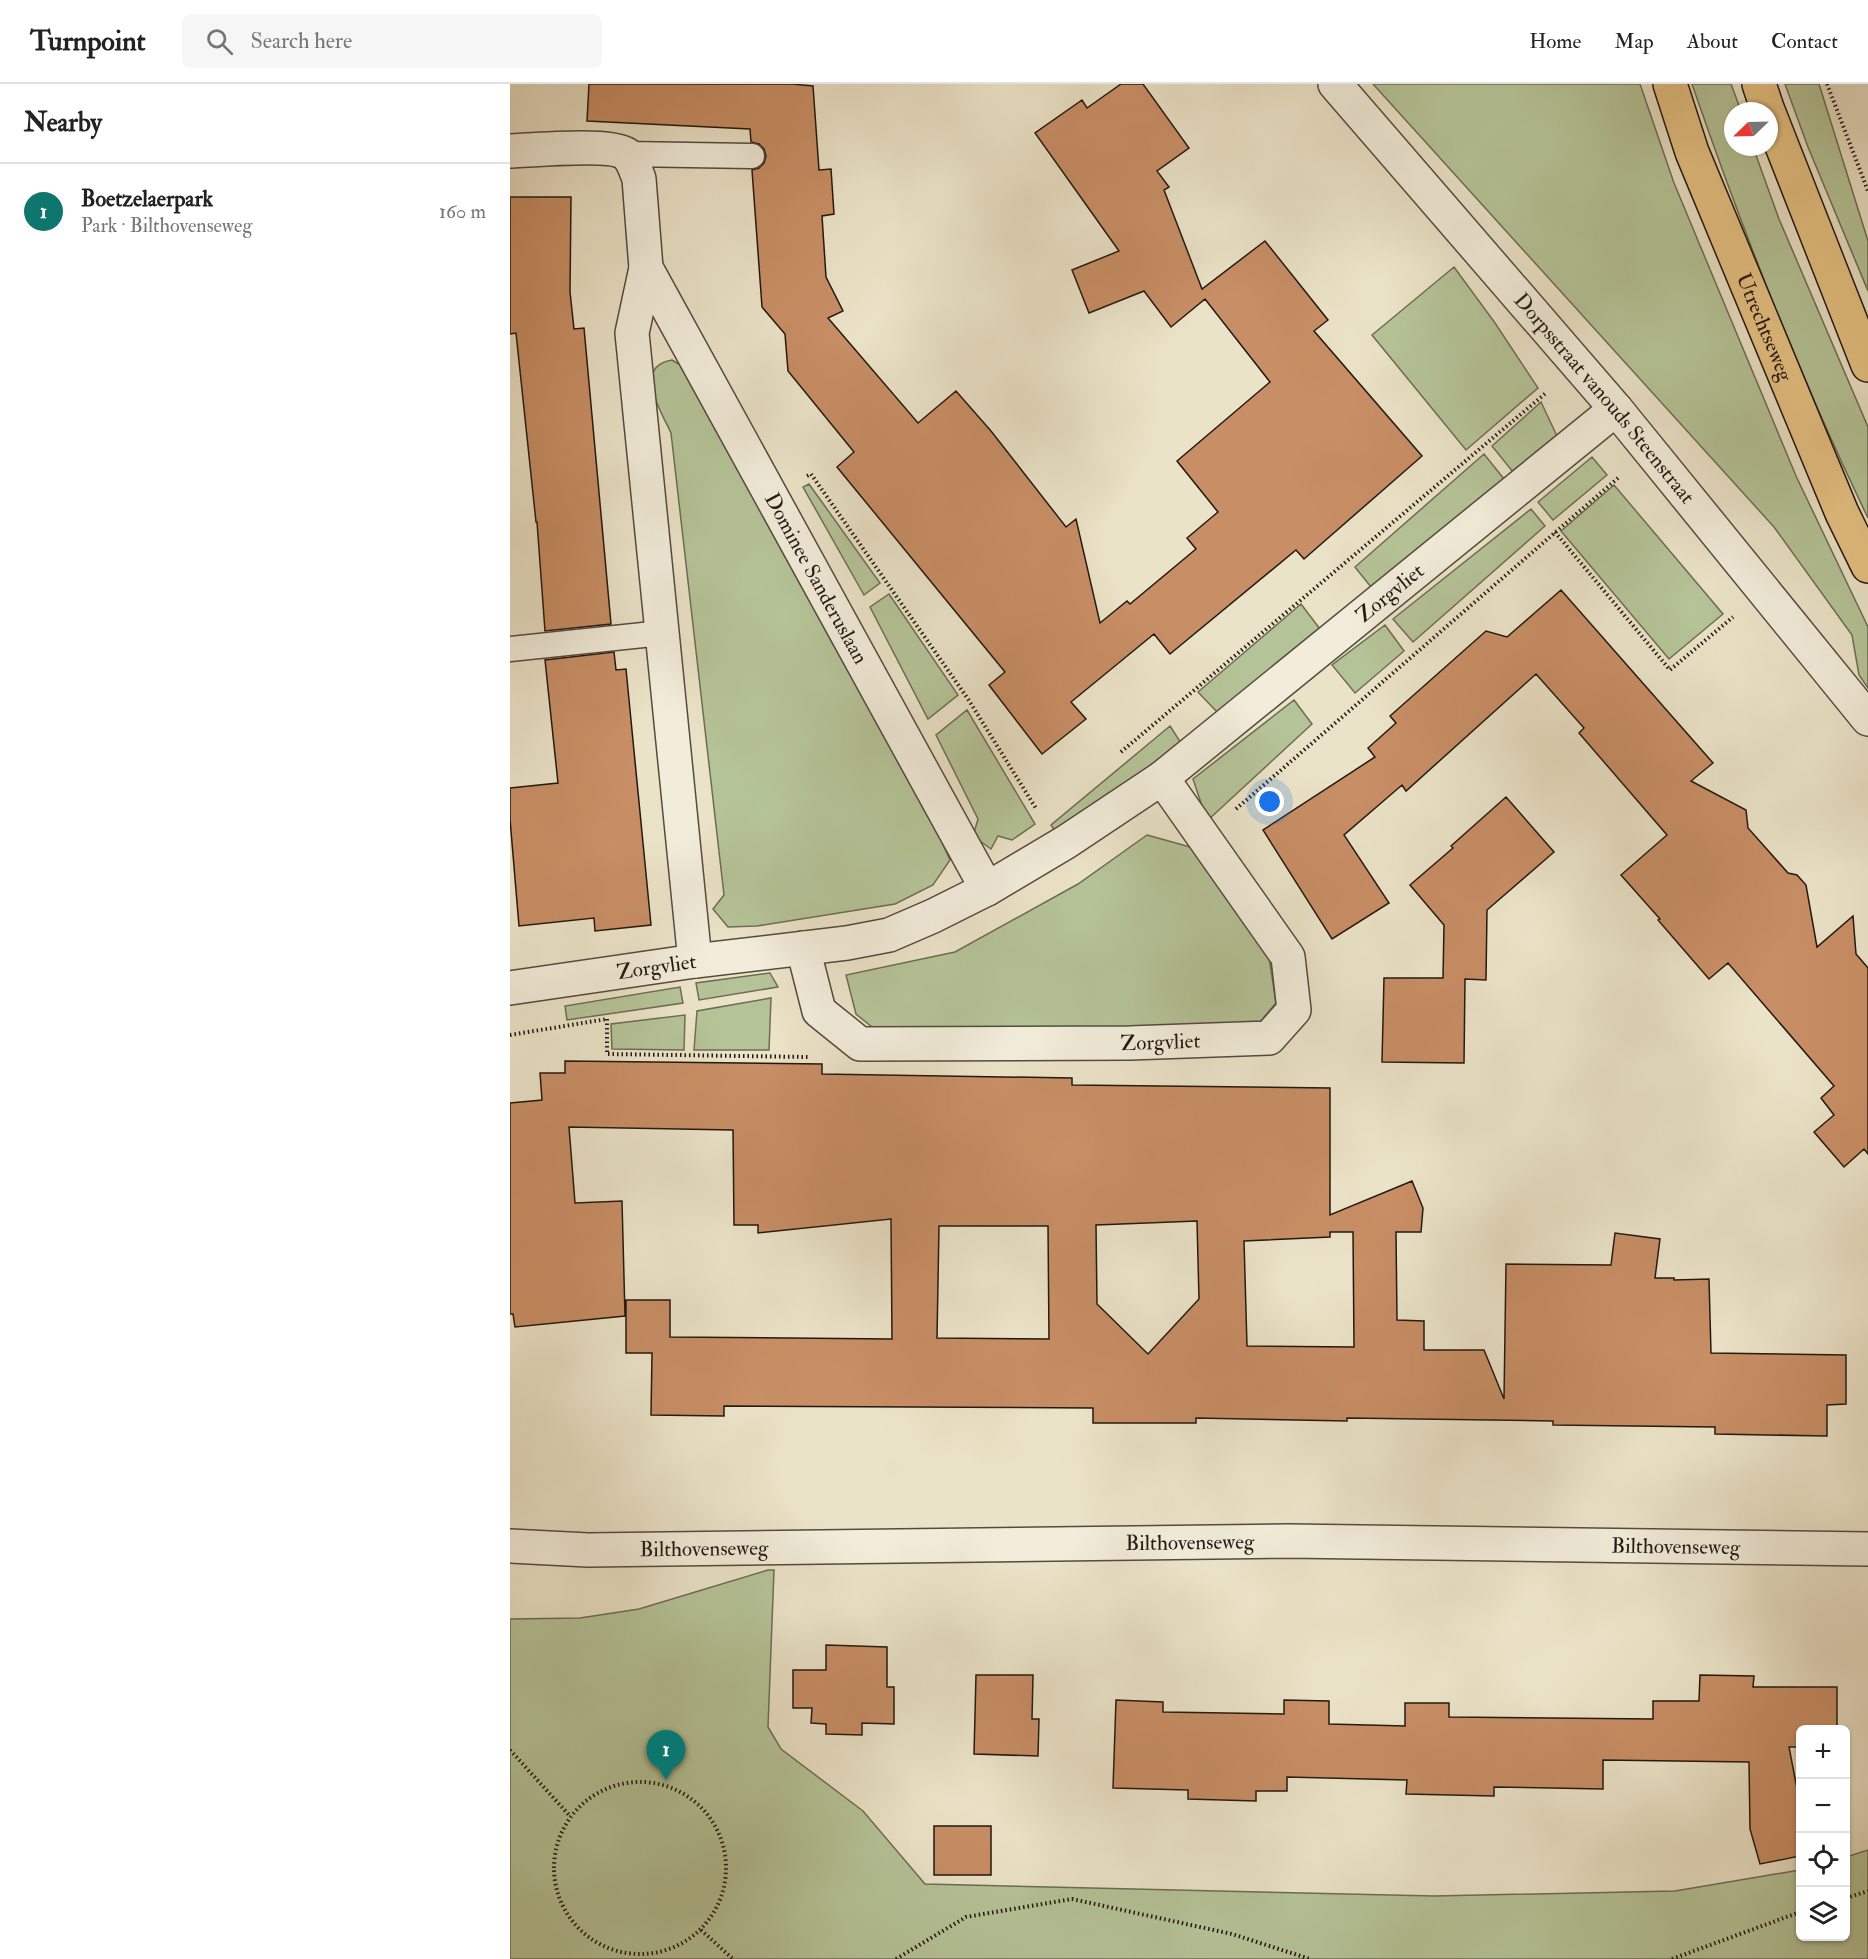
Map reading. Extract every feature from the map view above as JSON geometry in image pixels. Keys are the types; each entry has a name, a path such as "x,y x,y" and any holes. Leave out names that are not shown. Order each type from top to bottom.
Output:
{"main road":[{"name":"Utrechtseweg","path":"1670,84 1697,162 1842,513 1868,566"},
{"path":"1759,84 1765,102"},
{"path":"1778,135 1868,365"}],"street":[{"name":"Dorpsstraat vanouds Steenstraat","path":"1335,84 1616,409 1868,719"},
{"path":"510,151 594,148 626,154"},
{"name":"Dominee Sanderuslaan","path":"626,154 639,179 646,268 632,333 695,961"},
{"name":"Dominee Sanderuslaan","path":"646,268 987,888"},
{"name":"Zorgvliet","path":"510,988 695,961 847,943 889,935 933,916 987,888 1045,855 1162,778 1616,409"},
{"name":"Zorgvliet","path":"860,1044 1130,1043 1269,1038 1294,1010 1288,957 1162,778"},
{"path":"803,948 819,1011 860,1044"},
{"name":"Bilthovenseweg","path":"510,1546 588,1550 1288,1540 1868,1549"}],"lane":[{"path":"626,154 752,156"},
{"path":"510,649 662,633"}],"path":[{"path":"1827,84 1868,191"},
{"path":"1115,757 1579,365"},
{"path":"1203,838 1650,450"},
{"path":"769,492 811,474 968,699 1043,818 1045,855"},
{"path":"1555,532 1670,670 1763,591"},
{"path":"607,1019 607,1054 831,1057 860,1044"},
{"path":"510,1750 570,1816"},
{"path":"645,1781 673,1787 697,1802 715,1824 726,1851 727,1879 718,1907 701,1930 678,1946 650,1954 621,1952 595,1942 573,1923 559,1898 554,1869 558,1841 570,1816 591,1796 617,1784 645,1781"},
{"path":"1850,1896 1868,1891"},
{"path":"896,1959 966,1917 1072,1899 1232,1934 1310,1959"},
{"path":"1672,1959 1796,1913"},
{"path":"701,1930 733,1959"}],"green space":[{"path":"1373,84 1640,84 1674,183 1796,476 1868,627 1868,688 1859,675 1852,635 1774,527"},
{"path":"1692,84 1731,84 1738,102 1724,102 1724,156 1756,156 1779,219 1868,427 1868,518 1796,358 1731,195"},
{"path":"1785,84 1819,84 1868,241 1868,291 1808,147"},
{"path":"1454,267 1538,388 1466,450 1372,335"},
{"path":"672,360 682,366 950,860 933,885 895,904 757,926 728,927 713,909 724,895 671,433 656,402 651,380 660,364"},
{"path":"1541,402 1557,436 1513,472 1492,446"},
{"path":"1484,454 1504,479 1371,587 1355,567"},
{"path":"1592,457 1607,475 1553,520 1538,502"},
{"path":"809,484 880,583 864,595 803,487"},
{"path":"1614,485 1723,614 1669,659 1561,531"},
{"path":"1531,509 1545,526 1413,642 1393,619"},
{"path":"889,594 958,695 928,719 870,607"},
{"path":"1301,604 1320,629 1219,714 1198,692"},
{"path":"1385,625 1404,651 1355,693 1332,665"},
{"path":"1294,700 1312,724 1207,821 1193,779"},
{"path":"967,710 1035,824 1012,840 998,836 991,849 973,836 978,819 936,735"},
{"path":"1170,726 1181,743 1110,799 1056,833 1051,825"},
{"path":"1147,835 1190,847 1269,957 1276,1003 1254,1029 931,1037 872,1027 856,1014 846,975 955,952 1078,884"},
{"path":"770,973 778,987 699,1000 696,983"},
{"path":"680,987 683,1003 567,1020 565,1006"},
{"path":"771,998 769,1050 694,1050 697,1011"},
{"path":"685,1015 684,1050 612,1049 611,1024"},
{"path":"774,1570 768,1727 781,1749 863,1811 925,1884 1434,1896 1675,1891 1796,1871 1796,1941 1850,1941 1850,1856 1868,1850 1868,1959 510,1959 510,1619 580,1618 639,1609"}],"building":[{"path":"589,84 792,84 813,86 819,170 831,169 834,214 822,216 826,277 843,311 828,318 918,423 956,391 991,431 1066,527 1076,519 1100,623 1127,601 1130,604 1196,549 1187,538 1218,512 1177,461 1270,382 1205,299 1171,327 1144,291 1089,313 1072,270 1119,251 1035,133 1082,100 1087,108 1121,84 1143,84 1189,148 1157,171 1169,187 1164,190 1202,289 1265,241 1328,320 1314,331 1422,456 1304,559 1296,550 1170,654 1154,634 1071,702 1086,719 1042,754 989,685 1005,672 837,467 854,452 788,371 785,334 762,307 752,170 764,163 766,156 764,149 759,144 751,142 750,129 587,121"},
{"path":"510,197 571,197 570,292 574,329 584,328 611,624 545,631 537,522 516,333 510,334"},
{"path":"1561,590 1713,763 1691,781 1746,810 1748,828 1788,873 1797,875 1806,885 1817,947 1853,916 1856,954 1868,968 1868,1154 1864,1149 1844,1167 1814,1132 1834,1115 1821,1098 1834,1086 1728,963 1709,979 1621,875 1667,835 1579,733 1584,728 1536,674 1406,791 1402,785 1344,835 1389,903 1332,939 1263,830 1375,757 1368,748 1396,723 1390,716 1486,631 1507,637"},
{"path":"614,652 616,670 626,669 651,925 595,931 594,918 519,926 510,819 510,788 558,783 545,660"},
{"path":"1506,797 1554,852 1487,910 1486,980 1465,979 1464,1063 1382,1062 1384,978 1443,978 1444,925 1410,885"},
{"path":"565,1061 822,1064 822,1074 1072,1078 1072,1085 1330,1088 1330,1215 1412,1181 1423,1208 1421,1232 1396,1232 1397,1320 1424,1321 1424,1350 1484,1350 1504,1399 1506,1264 1611,1265 1615,1233 1660,1239 1655,1278 1709,1279 1711,1353 1846,1355 1846,1404 1827,1405 1827,1436 1715,1434 1715,1427 1553,1425 1553,1421 1196,1418 1196,1423 1093,1423 1093,1408 724,1406 724,1416 651,1415 652,1353 626,1353 626,1300 670,1300 670,1337 892,1339 891,1219 758,1233 758,1225 734,1225 733,1130 569,1127 575,1203 622,1201 625,1316 515,1327 513,1314 510,1314 510,1103 542,1100 540,1073 565,1073","holes":["1197,1221 1199,1299 1148,1354 1097,1304 1096,1225","939,1226 1048,1226 1049,1339 937,1338","1330,1232 1353,1232 1354,1347 1247,1346 1244,1241 1330,1237"]},
{"path":"826,1645 887,1647 887,1687 894,1687 894,1724 862,1723 862,1735 826,1734 826,1724 811,1723 812,1708 793,1708 793,1670 826,1670"},
{"path":"976,1675 1033,1675 1032,1719 1039,1719 1038,1756 974,1754"},
{"path":"1700,1675 1754,1676 1753,1687 1837,1687 1837,1725 1796,1725 1796,1747 1789,1747 1796,1783 1796,1857 1760,1864 1750,1829 1749,1762 1603,1760 1603,1789 1494,1787 1494,1796 1406,1794 1407,1780 1287,1777 1287,1791 1256,1791 1256,1801 1188,1799 1188,1790 1113,1788 1116,1700 1163,1702 1163,1712 1284,1714 1284,1700 1329,1701 1329,1724 1405,1726 1405,1703 1449,1703 1449,1717 1653,1719 1653,1701 1699,1701"},
{"path":"934,1826 991,1826 991,1875 934,1875"}],"place":[{"name":"Boetzelaerpark","path":"666,1780"}]}
